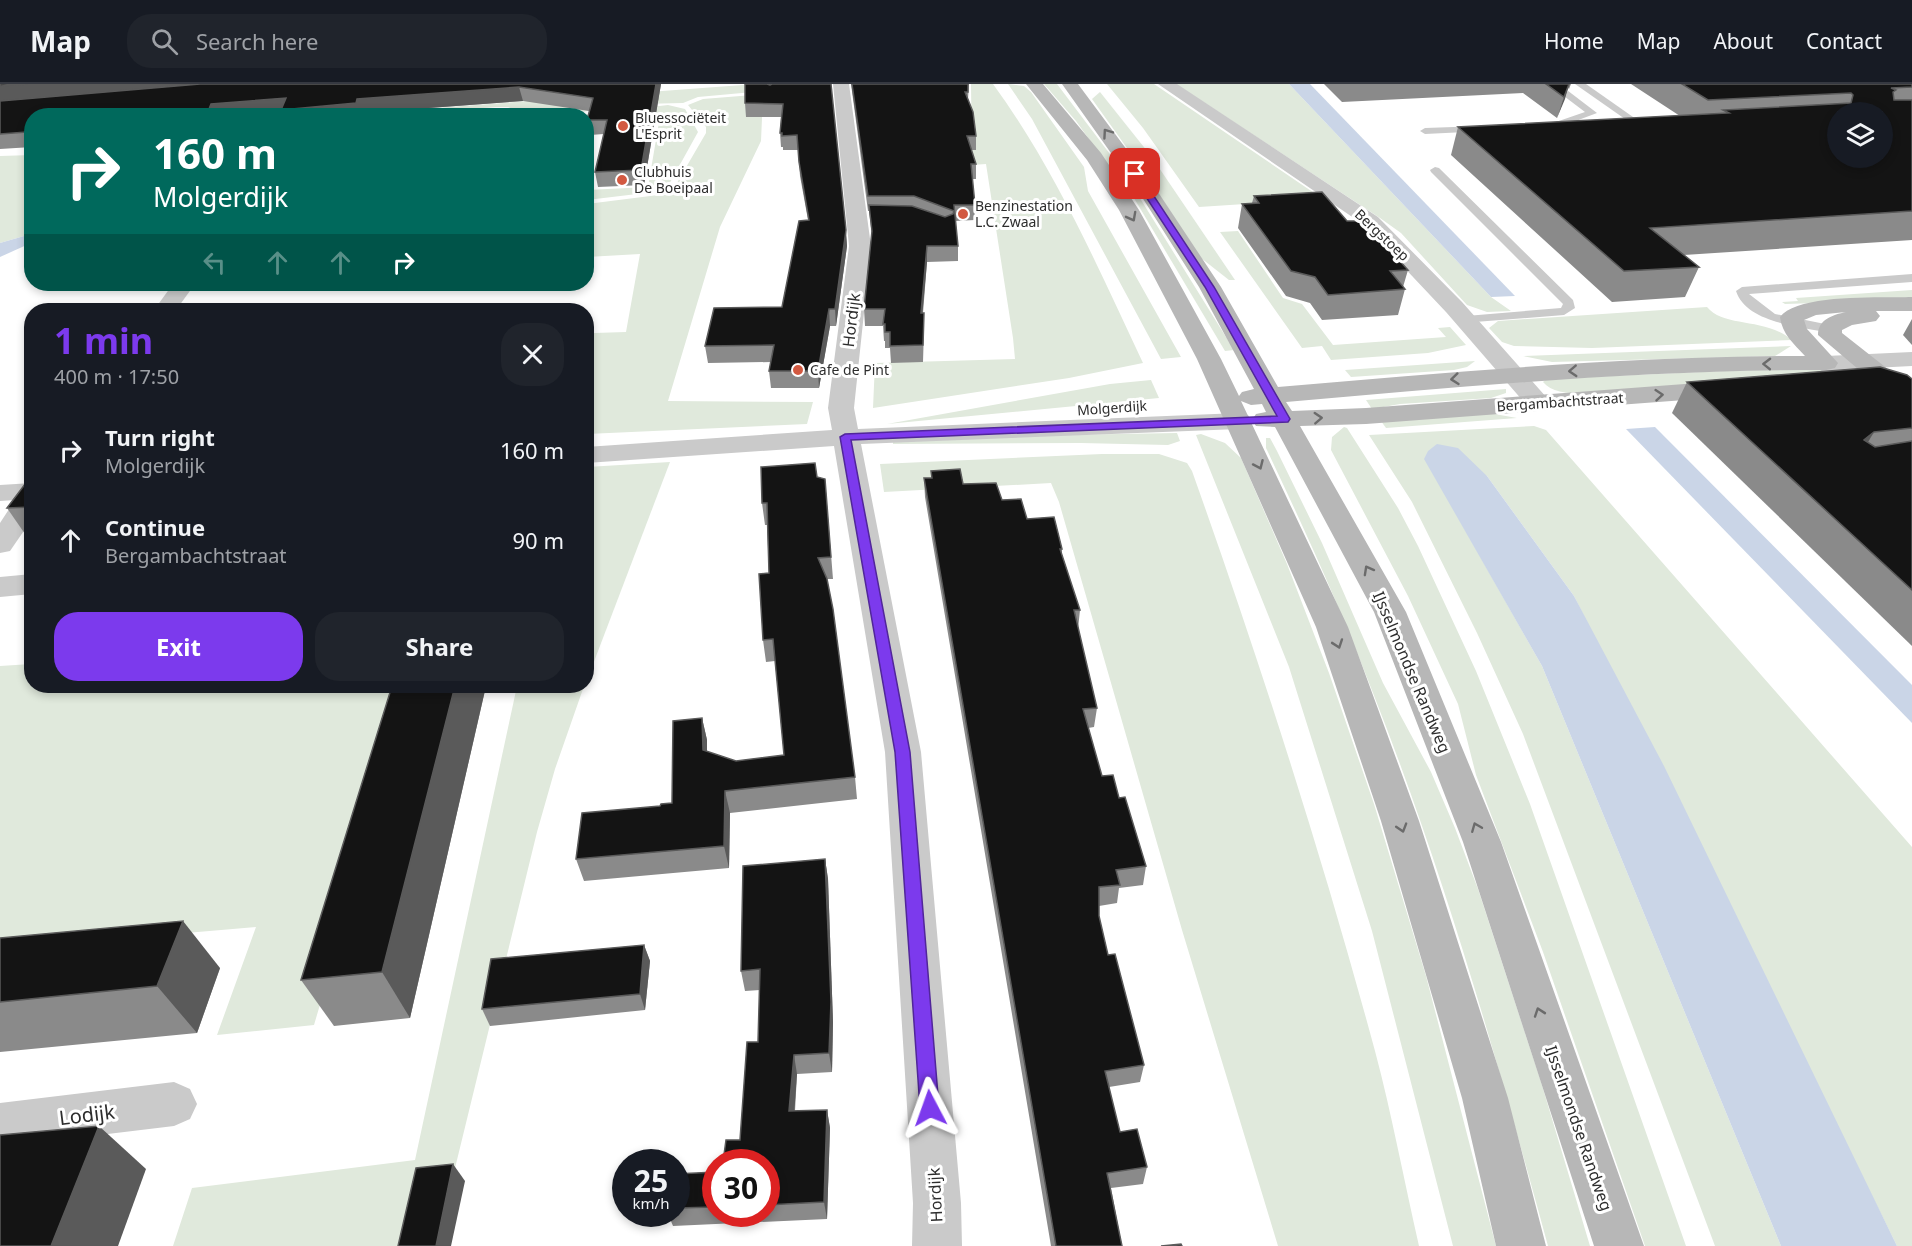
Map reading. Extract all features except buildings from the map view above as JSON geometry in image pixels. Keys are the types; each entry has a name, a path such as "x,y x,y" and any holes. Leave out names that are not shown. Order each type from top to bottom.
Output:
{"main road":[{"path":"1034,84 1094,157 1129,210 1233,410 1332,627 1400,821 1485,1098 1521,1246"},
{"name":"IJsselmondse Randweg","path":"1070,84 1149,193 1210,287 1390,612 1482,842 1619,1246"},
{"path":"1826,363 1797,333 1792,316 1798,311 1912,304"},
{"path":"1864,372 1830,335 1830,329 1835,322 1855,316 1912,314"},
{"name":"Bergambachtstraat","path":"1278,408 1514,374 1719,363 1826,363"},
{"name":"Bergambachtstraat","path":"1233,410 1538,403 1751,387 1864,372"}],"street":[{"name":"Hordijk","path":"841,84 862,216 841,408 903,752 937,1203 937,1246"},
{"name":"Bergstoep","path":"1166,84 1371,221 1466,320 1538,403"},
{"name":"Bergambachtstraat","path":"1864,372 1912,359"},
{"path":"1826,363 1864,372 1893,386 1905,405"},
{"name":"Bergambachtstraat","path":"1864,372 1912,371"},
{"name":"Molgerdijk","path":"594,454 1233,410"},
{"path":"0,493 24,492"},
{"path":"0,544 24,509"},
{"path":"0,586 24,584"},
{"name":"Lodijk","path":"0,1125 174,1104"}],"lane":[{"path":"1531,127 1554,126 1592,113 1553,84"},
{"path":"1580,84 1642,128 1659,134"},
{"path":"1425,131 1496,128"},
{"path":"1435,170 1569,303 1569,308 1564,311 1466,320"},
{"path":"1830,329 1765,314 1744,297 1742,291 1912,278"}],"shaded area":[{"path":"756,84 753,92 698,97 683,103 640,104 594,110 594,108 435,108"},
{"path":"971,84 993,84 1036,150 1074,219 1143,363 1069,378 873,408 875,363 1015,359 986,164 972,165"},
{"path":"1008,84 1024,86 1031,92 1084,167 1088,191 1181,357 1161,359 1032,119"},
{"path":"1044,84 1057,84 1125,174 1234,350 1225,351 1122,178 1107,164 1076,121"},
{"path":"1107,84 1154,84 1323,199 1199,207 1143,128"},
{"path":"1176,84 1289,84 1491,297 1511,311 1487,312 1467,305 1401,233"},
{"path":"1100,92 1151,156 1235,280 1229,280 1201,258 1147,176 1092,99"},
{"path":"763,95 761,141 720,227 668,401 813,402 807,424 594,434 594,333 626,332 640,254 594,257 594,203 666,194 674,188 706,133 706,127 688,105 703,99"},
{"path":"668,105 685,109 698,132 667,188 662,191 594,199 594,190 648,187 660,116 594,118 594,114"},
{"path":"24,155 24,236 0,243 0,156"},
{"path":"1238,231 1283,298 1302,304 1333,345 1446,337 1438,328 1450,327 1466,345 1428,353 1331,360 1322,346 1302,348 1220,232"},
{"path":"1912,290 1912,300 1785,304 1782,302 1798,301 1796,298"},
{"path":"1707,307 1714,314 1724,318 1770,328 1792,340 1592,348 1514,346 1502,342 1489,328 1498,321"},
{"path":"1791,346 1775,356 1552,362 1523,356"},
{"path":"1475,361 1467,367 1454,370 1351,377 1345,370"},
{"path":"1815,367 1830,372 1604,393 1563,392 1548,387 1543,382 1546,379"},
{"path":"1151,380 1159,398 887,424 1110,384"},
{"path":"1506,389 1506,393 1491,398 1400,404 1372,409 1366,400"},
{"path":"1489,413 1517,418 1386,428 1381,421"},
{"path":"1534,426 1546,430 1912,847 1912,1246 1897,1246 1574,596 1487,476 1425,459 1542,666 1781,1246 1715,1246 1523,734 1477,633 1412,502 1369,435"},
{"path":"1344,427 1347,428 1398,508 1476,671 1530,804 1686,1246 1645,1246 1543,952 1476,775 1458,704 1408,596 1331,450 1332,437"},
{"path":"1177,433 1180,441 1168,445 893,444 893,440 945,437"},
{"path":"1201,434 1225,443 1241,458 1287,564 1329,673 1374,804 1426,976 1496,1246 1453,1246 1372,931 1289,667 1196,435"},
{"path":"1266,438 1270,438 1277,451 1322,543 1383,683 1431,772 1455,828 1478,889 1541,1082 1590,1246 1548,1246 1489,1036 1423,829 1361,662 1322,569 1266,448"},
{"path":"1102,454 1159,454 1187,463 1192,471 1266,687 1334,905 1381,1075 1419,1246 1278,1246 1182,930 1059,502 1051,483 884,492 880,464"},
{"path":"670,462 594,662 594,467"},
{"path":"24,664 24,693 412,693 314,1025 217,1035 256,927 0,949 0,666"},
{"path":"515,693 582,693 555,769 537,832 436,1246 173,1246 192,1188 415,1160"}],"water":[{"path":"1289,84 1310,84 1515,296 1491,297"},
{"path":"24,236 24,246 0,257 0,243"},
{"path":"1655,427 1912,685 1912,723 1626,429"},
{"path":"1437,444 1458,448 1487,476 1574,596 1664,766 1897,1246 1781,1246 1542,666 1424,459 1428,451"}],"place":[{"name":"Bluessociëteit L'Esprit","path":"623,126"},
{"name":"Clubhuis De Boeipaal","path":"622,180"},
{"name":"Benzinestation L.C. Zwaal","path":"963,214"},
{"name":"Cafe de Pint","path":"798,370"}],"route":[{"path":"930,1108 903,752 845,437 1284,419 1210,287 1135,174"}]}
